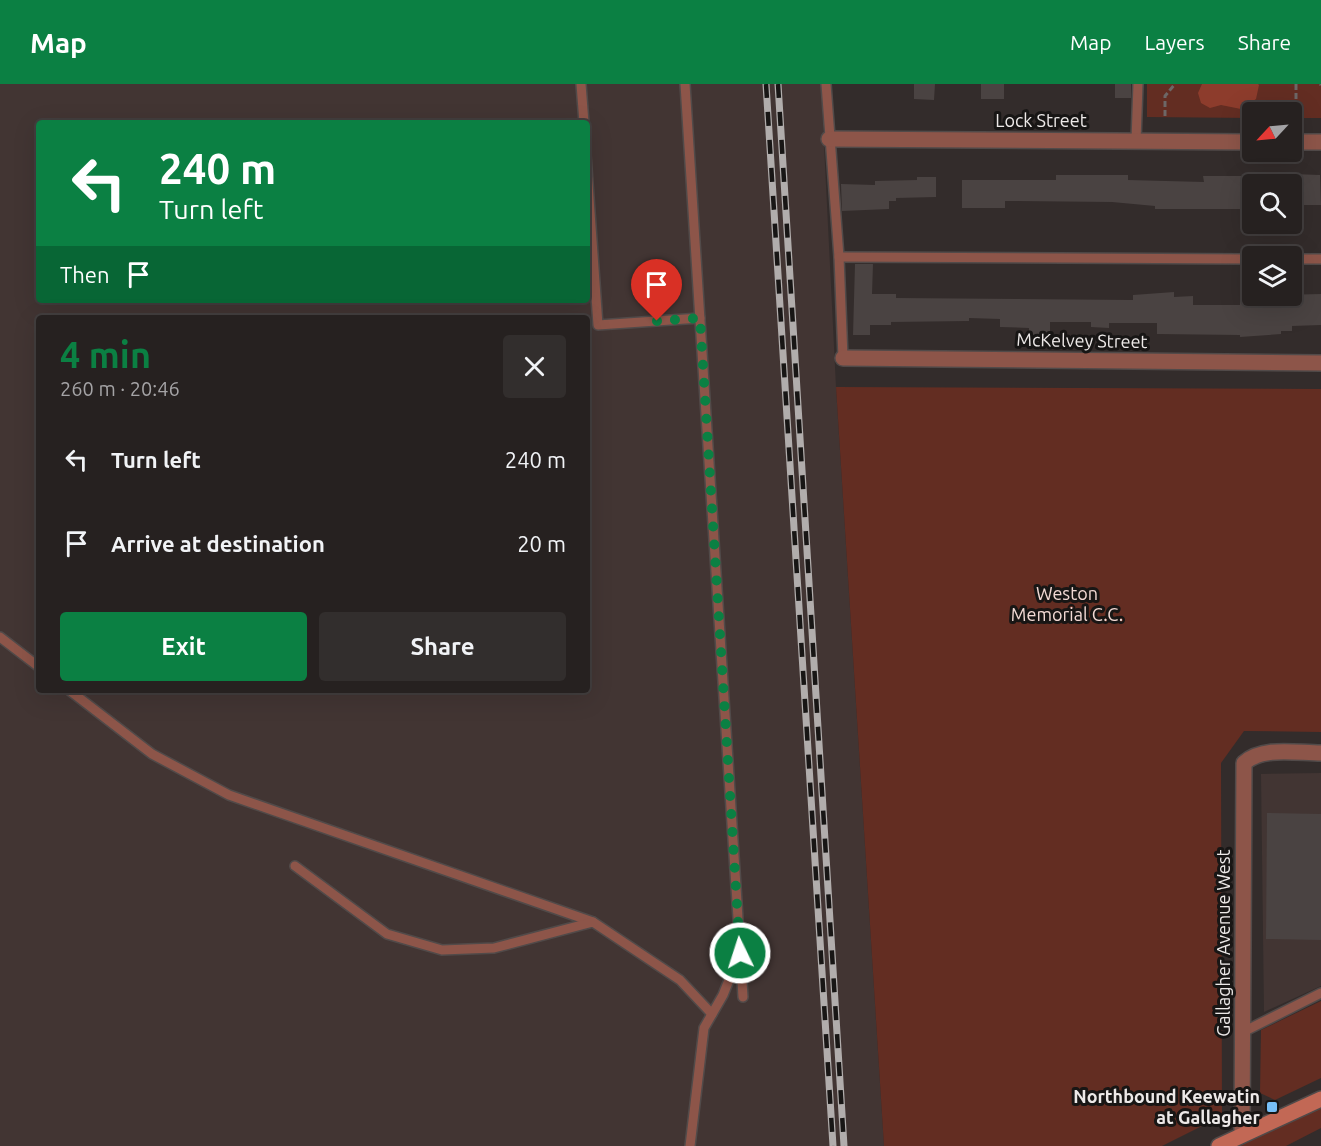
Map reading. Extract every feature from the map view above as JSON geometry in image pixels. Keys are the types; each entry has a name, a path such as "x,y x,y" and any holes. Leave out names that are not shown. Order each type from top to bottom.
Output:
{"main road":[{"path":"1219,1146 1321,1099"}],"street":[{"name":"Lock Street","path":"829,139 1242,141"},
{"path":"1302,142 1321,142"},
{"name":"McKelvey Street","path":"843,358 1321,363"},
{"name":"Gallagher Avenue West","path":"1242,1135 1244,764 1253,755 1321,753"}],"lane":[{"path":"582,84 584,120"},
{"path":"685,84 743,997"},
{"path":"826,84 839,257 843,358"},
{"path":"1136,141 1138,84"},
{"path":"590,212 598,325 700,318"},
{"path":"839,257 1242,259"},
{"path":"1302,259 1321,259"},
{"path":"0,637 36,665"},
{"path":"73,693 152,754 229,795 593,921 680,980 712,1014"},
{"path":"296,866 387,934 442,950 494,948 593,921"},
{"path":"690,1146 704,1028 740,953"},
{"path":"1243,1032 1321,993"}],"path":[{"path":"1165,116 1165,96 1175,84"},
{"path":"1296,84 1296,102"}],"shaded area":[{"path":"0,84 821,84 836,387 884,1146 0,1146"},
{"path":"1202,84 1259,85 1256,99 1252,102 1242,102 1241,109 1221,105 1210,108 1201,103 1198,93"},
{"path":"1321,773 1321,986 1264,1012 1261,774"}],"green space":[{"path":"1147,84 1321,84 1321,118 1302,118 1302,102 1242,102 1242,118 1147,117"},
{"name":"Weston Memorial C.C.","path":"836,387 1321,389 1321,732 1244,731 1221,763 1222,1116 1162,1146 884,1146"},
{"path":"1321,1001 1321,1078 1275,1100 1260,1093 1261,1030"},
{"path":"1321,1107 1321,1128 1286,1146 1240,1146"}],"building":[{"path":"914,84 935,84 934,100 914,99"},
{"path":"981,84 1004,84 1004,99 981,99"},
{"path":"1115,84 1131,84 1131,98 1115,98"},
{"path":"1302,174 1320,175 1321,205 1302,205"},
{"path":"1056,175 1128,175 1128,180 1204,182 1203,176 1242,176 1242,209 1155,209 1155,206 1112,202 1005,201 1005,208 962,208 962,180 1056,180"},
{"path":"917,177 936,177 936,197 896,198 896,201 889,201 889,209 842,211 841,184 875,185 875,181 917,180"},
{"path":"855,264 873,264 872,294 896,294 896,298 1133,300 1133,295 1174,292 1174,297 1193,296 1193,305 1240,305 1240,296 1242,296 1242,306 1302,306 1302,294 1321,294 1321,325 1292,326 1292,331 1281,331 1281,334 1240,337 1240,335 1157,334 1157,323 1109,323 1109,328 1091,327 1091,322 1050,322 1050,336 1029,336 1029,328 1000,327 1000,319 969,318 969,321 891,322 891,325 870,325 870,335 853,335"},
{"path":"1267,813 1321,814 1321,940 1266,939"}],"railway":[{"path":"766,84 833,1146"},
{"path":"778,84 844,1146"}],"place":[{"name":"Northbound Keewatin at Gallagher","path":"1272,1107"}],"route":[{"path":"657,321 700,318 740,953"}]}
